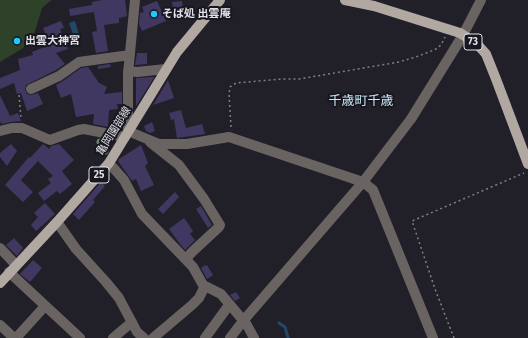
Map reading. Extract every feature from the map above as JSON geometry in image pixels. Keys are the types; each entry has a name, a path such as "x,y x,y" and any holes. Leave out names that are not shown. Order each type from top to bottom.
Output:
{"main road":[{"name":"亀岡園部線","path":"0,283 109,163 177,52 220,0"},
{"name":"73","path":"345,0 372,3 460,33 477,44 486,54 528,164"}],"street":[{"path":"230,338 243,321 364,182 411,118 463,35 481,0"},
{"path":"127,134 128,72 135,1"},
{"path":"31,89 59,76 79,62 130,55"},
{"path":"128,72 166,69"},
{"path":"0,131 12,128 22,128 50,140 84,129 127,134 159,144 187,144 228,137 364,182 373,190 433,338"},
{"path":"147,140 179,166 204,199 220,224 219,227 192,252 186,260"},
{"path":"109,163 124,180 142,214 193,267 203,285 221,294 247,325 254,338"},
{"path":"56,222 76,249 119,298 137,332 144,338"},
{"path":"0,248 13,269 44,306 80,338"},
{"path":"153,338 192,306 205,286"},
{"path":"205,338 229,305"},
{"path":"0,325 14,338 44,306"},
{"path":"113,338 132,322"}],"path":[{"path":"228,137 231,131 230,87 236,83 299,79 399,62 436,49 440,45 448,29"},
{"path":"19,95 22,128"},
{"path":"454,338 435,289 412,221 528,171"}],"green space":[{"name":"出雲大神宮","path":"0,0 52,0 42,8 35,31 23,48 0,62"}],"water":[{"path":"75,21 79,35 74,37 69,23"}],"building":[{"path":"102,0 125,0 127,16 119,18 119,23 104,25 108,51 96,53 92,32 97,31 94,12 70,16 69,9 92,5 92,2"},
{"name":"そば処 出雲庵","path":"157,1 166,21 142,31 139,24 140,13 144,12 142,7"},
{"path":"182,1 183,13 174,14 172,2"},
{"path":"61,21 64,28 60,29 68,49 56,53 65,64 26,85 25,89 27,94 31,95 38,93 43,104 27,111 21,93 17,94 14,83 0,89 0,78 20,70 18,59 33,55 32,52 50,45 43,28"},
{"path":"137,53 147,53 147,64 135,65"},
{"path":"110,64 111,67 98,69 98,66"},
{"path":"88,67 99,83 107,87 104,94 122,92 122,104 117,104 118,109 109,110 108,127 93,124 94,114 76,117 71,94 61,98 56,85 81,68"},
{"path":"136,78 154,78 136,106"},
{"path":"168,80 174,98 153,105"},
{"path":"0,95 10,116 18,113 21,121 2,124 0,122"},
{"path":"181,110 186,128 202,124 205,134 177,138 174,119 171,120 169,113"},
{"path":"152,122 155,131 150,133 146,131 144,126"},
{"path":"11,144 17,151 7,166 0,157 0,153"},
{"path":"43,144 49,149 51,146 59,144 74,160 62,171 72,184 60,194 57,191 44,201 38,193 51,183 48,179 53,176 38,161 21,180 33,192 23,202 5,185 29,157 30,158"},
{"path":"141,145 148,163 145,166 154,185 141,191 136,179 132,181 118,161"},
{"path":"101,182 105,186 93,200 95,202 79,220 73,214"},
{"path":"175,192 179,197 163,214 158,209"},
{"path":"45,203 55,214 36,231 31,225 38,217 34,213"},
{"path":"201,206 212,225 208,228 196,209"},
{"path":"184,218 193,231 190,234 195,240 185,250 169,229"},
{"path":"14,238 23,248 17,256 6,245"},
{"path":"33,260 42,268 30,282 20,274"},
{"path":"207,265 213,275 207,279 201,268"},
{"path":"236,292 240,298 235,301 230,295"}],"waterway":[{"path":"279,323 285,327 288,338"}],"place":[{"name":"そば処 出雲庵","path":"154,14"},
{"name":"出雲大神宮","path":"17,41"}],"district":[{"name":"千歳町千歳","path":"361,101"}]}
